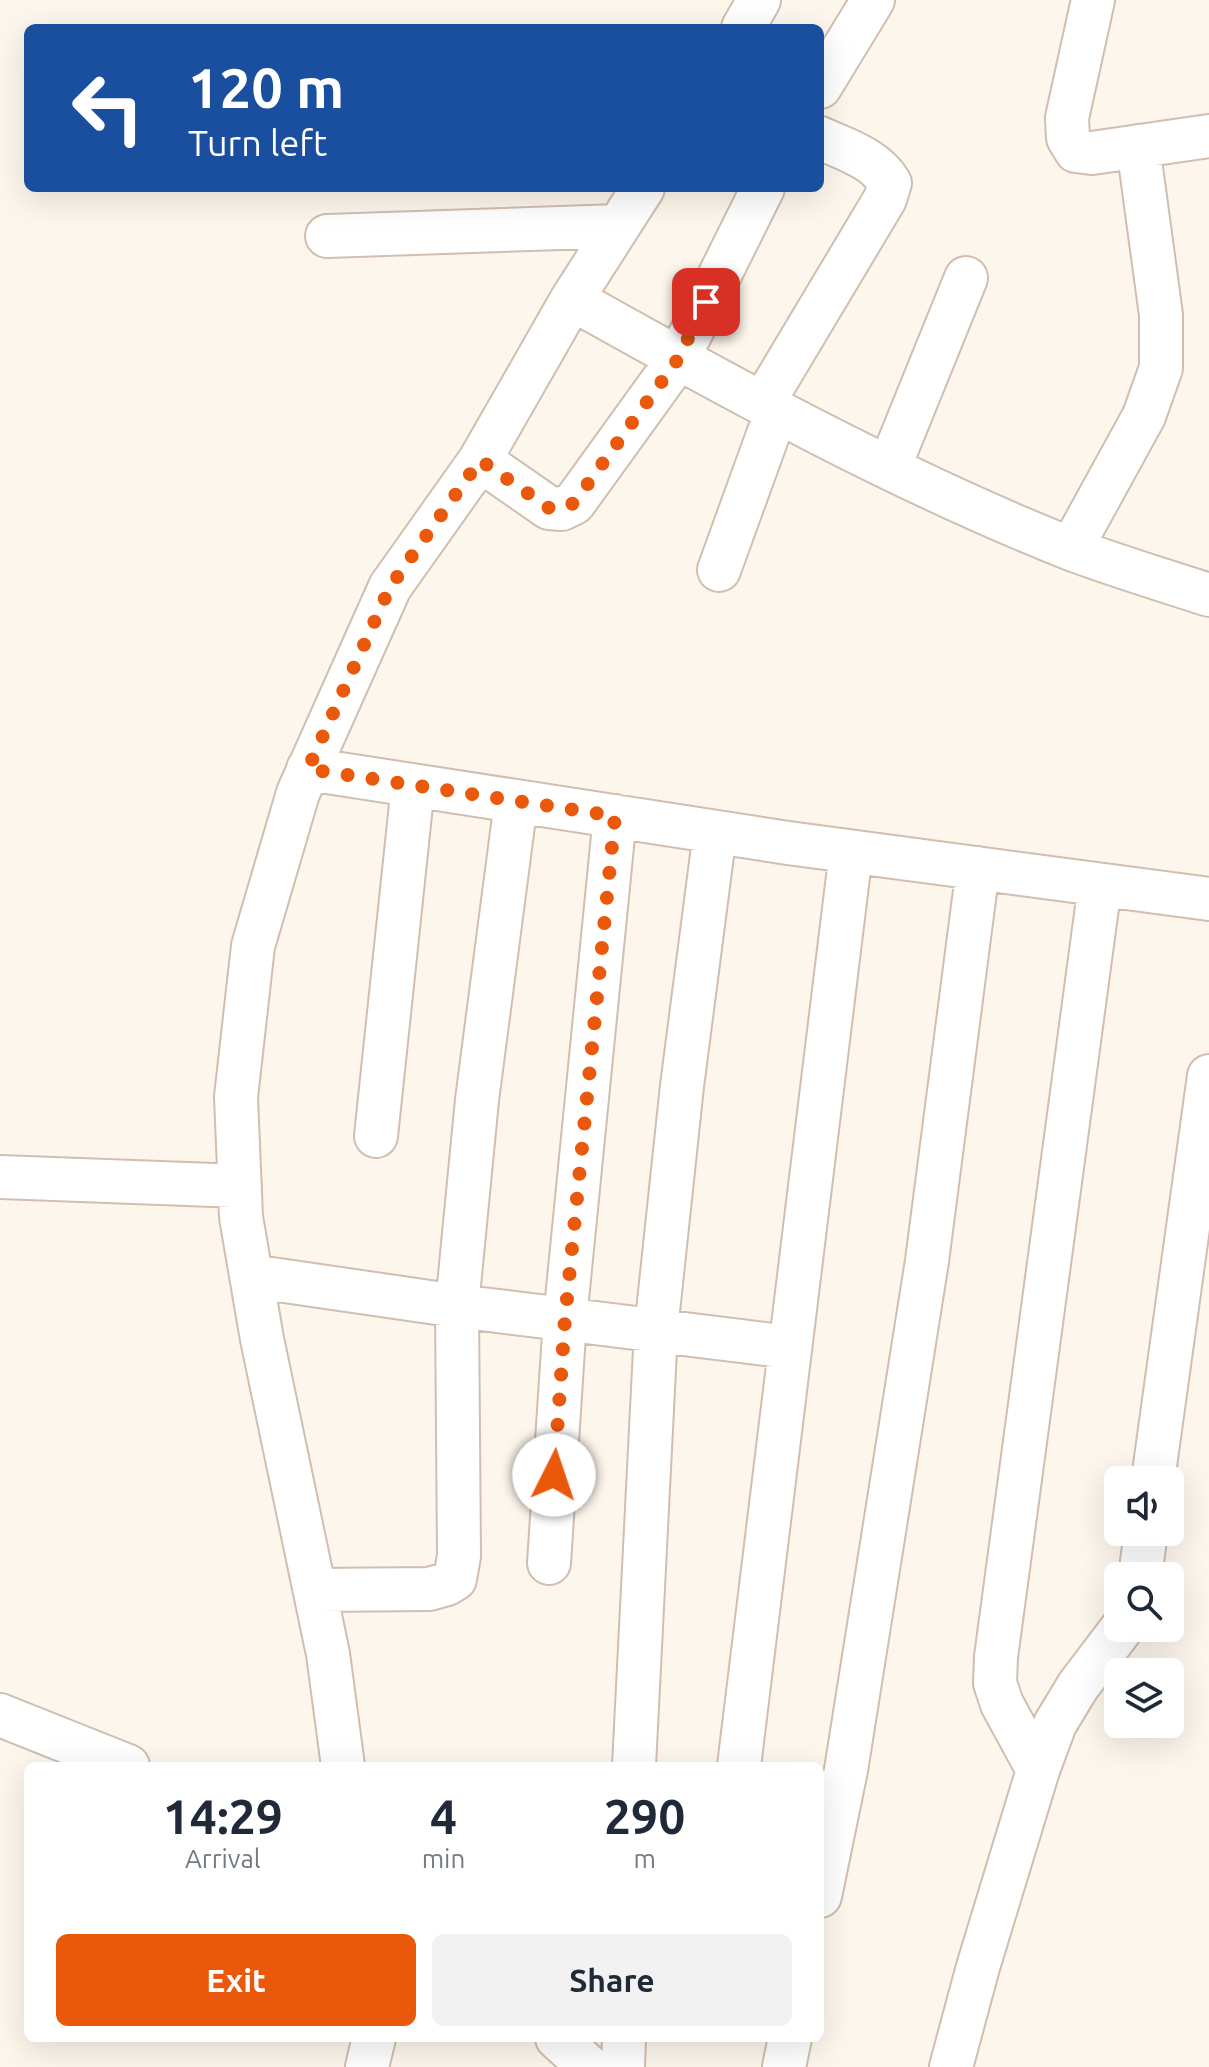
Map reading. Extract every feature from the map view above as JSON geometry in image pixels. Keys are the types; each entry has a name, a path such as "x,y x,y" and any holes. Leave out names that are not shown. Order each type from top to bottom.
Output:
{"street":[{"path":"745,24 759,0"},
{"path":"824,80 873,0"},
{"path":"1093,0 1067,118 1068,138 1076,151 1092,153 1209,136"},
{"path":"719,570 770,406 885,199 890,183 873,163 824,140"},
{"path":"1071,549 1144,416 1161,368 1161,315 1138,146"},
{"path":"342,1762 328,1654 262,1339 241,1217 236,1097 253,946 298,793 390,587 480,460 572,299 640,192"},
{"path":"480,460 549,508 562,509 574,503 678,359 761,192"},
{"path":"327,236 618,226"},
{"path":"889,468 966,278"},
{"path":"572,299 678,359 889,468 1071,549 1209,595"},
{"path":"308,769 851,852 1209,899"},
{"path":"376,1136 413,786"},
{"path":"315,1590 429,1589 455,1579 459,1556 457,1306 477,1100 516,802"},
{"path":"549,1563 565,1319 615,816"},
{"path":"634,1762 656,1330 682,1086 715,832"},
{"path":"739,1762 851,852"},
{"path":"824,1877 846,1770 927,1261 978,868"},
{"path":"1038,1770 1002,1704 995,1683 996,1657 1100,885"},
{"path":"1155,1466 1209,1076"},
{"path":"0,1177 240,1186"},
{"path":"251,1276 457,1306 790,1347"},
{"path":"951,2067 978,1967 1055,1724 1078,1686 1111,1642"},
{"path":"0,1715 118,1762"},
{"path":"367,2067 373,2042"},
{"path":"561,2042 589,2067"},
{"path":"623,2067 624,2042"},
{"path":"784,2067 789,2042"}],"route":[{"path":"554,1475 565,1319 615,816 308,769 390,587 480,460 549,508 562,509 574,503 678,359 706,302"}]}
